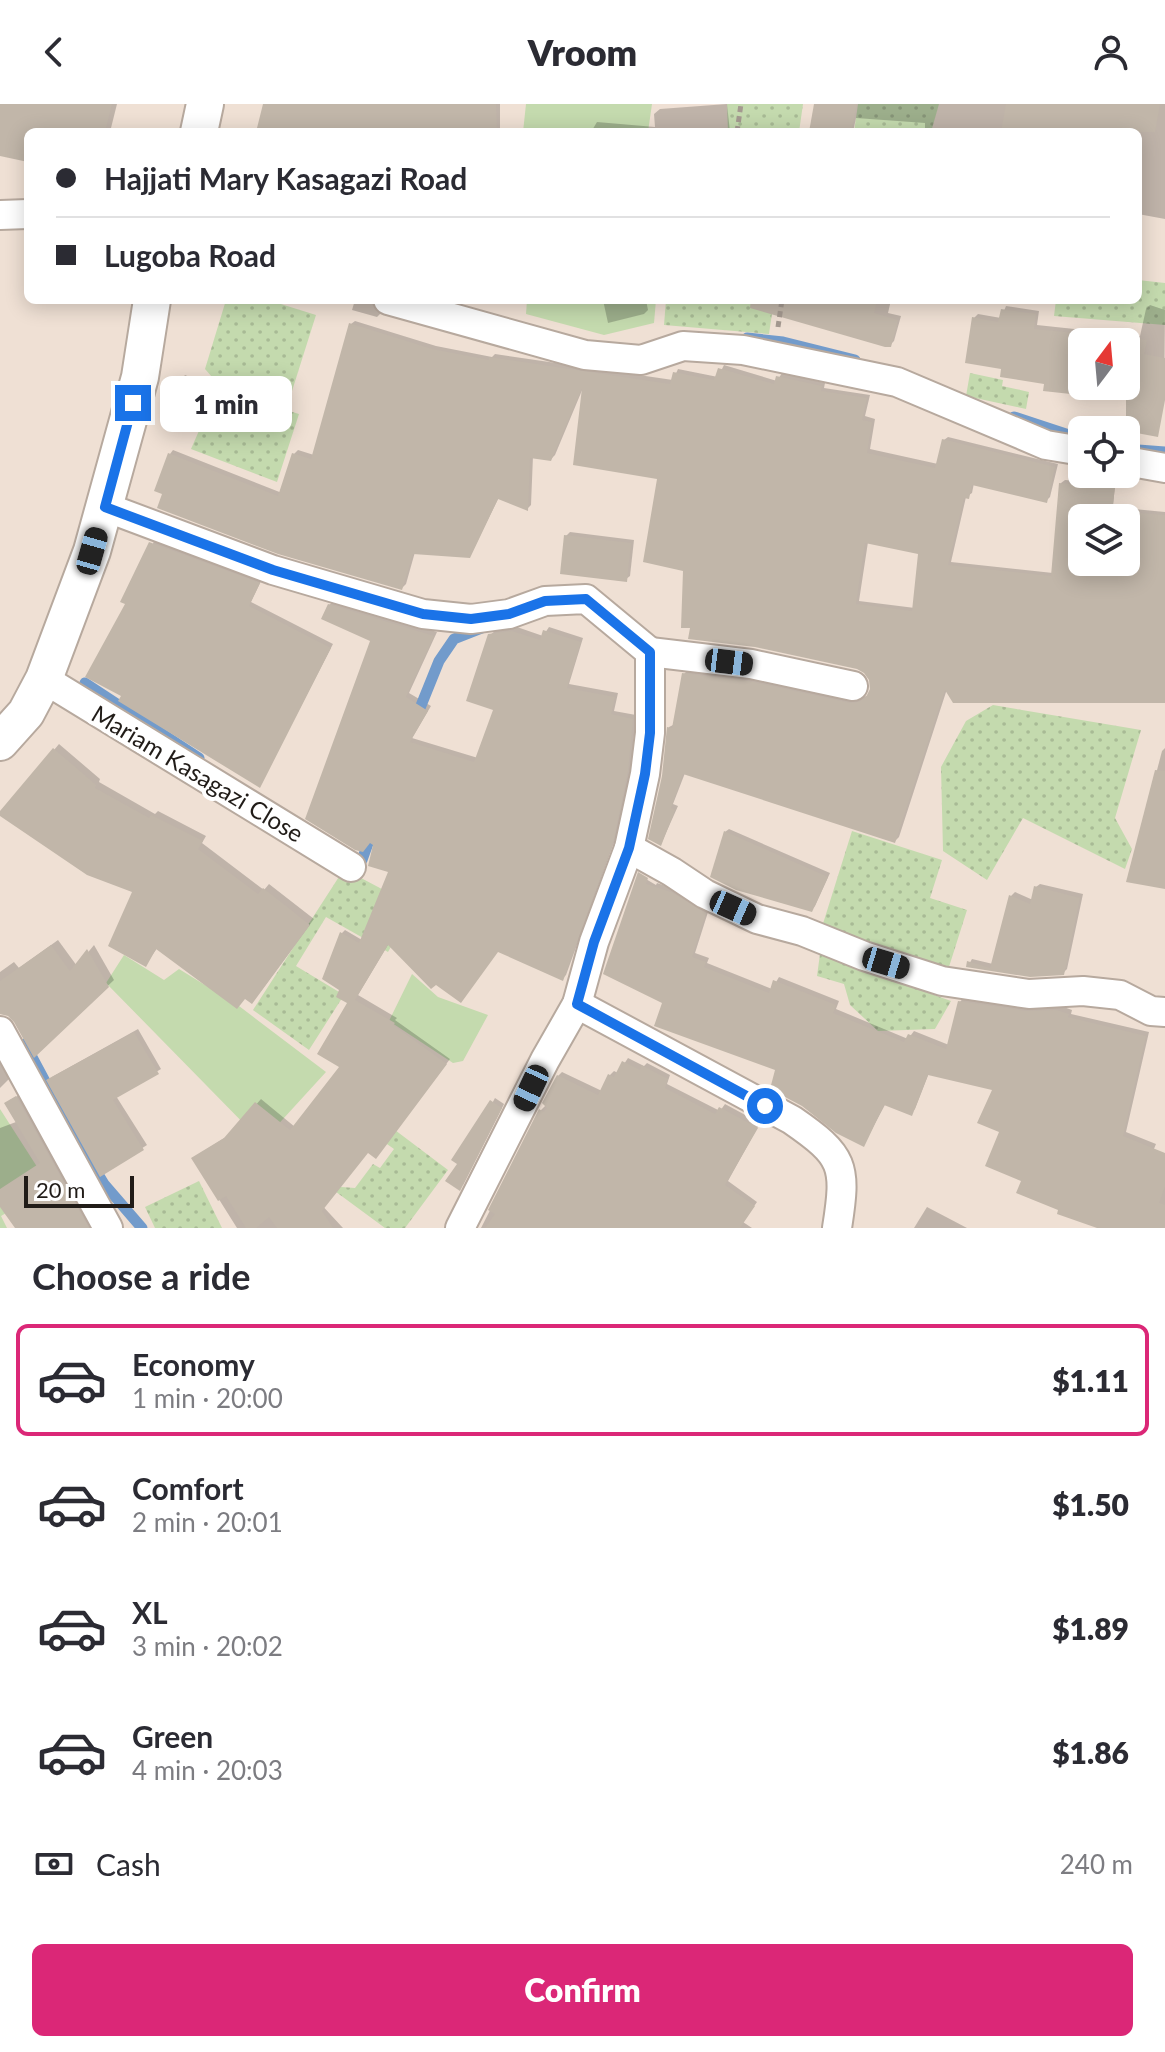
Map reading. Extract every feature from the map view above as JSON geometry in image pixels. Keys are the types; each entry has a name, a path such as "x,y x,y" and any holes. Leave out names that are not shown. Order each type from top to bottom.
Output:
{"street":[{"path":"200,128 205,104"},
{"path":"0,215 24,214"},
{"path":"0,742 26,713 44,679 92,551 140,377 151,304"},
{"path":"402,304 585,355 641,360 683,346 743,350 897,382 1046,445 1068,449"},
{"path":"1140,464 1165,468"},
{"path":"105,507 273,570 423,614 471,619 509,614 545,601 586,599 650,652 751,664 853,686"},
{"path":"460,1228 545,1060 577,1004 594,942 629,848 645,774 650,733 650,652"},
{"name":"Mariam Kasagazi Close","path":"44,679 351,867"},
{"path":"629,848 705,894 757,919 802,931 864,956 942,981 1001,992 1083,991 1120,995 1151,1011 1165,1012"},
{"path":"577,1004 792,1120 823,1141 839,1162 841,1201 837,1228"},
{"path":"0,1031 108,1228"}],"path":[{"path":"738,128 741,104"}],"green space":[{"path":"526,104 652,104 649,128 523,128"},
{"path":"727,104 803,104 800,128 728,128"},
{"path":"858,104 939,104 932,128 855,128"},
{"path":"1142,280 1165,283 1165,325 1054,316 1056,304 1142,304"},
{"path":"225,304 281,304 316,315 286,410 299,414 277,482 191,449 219,385 205,369"},
{"path":"527,304 656,304 654,323 604,335 526,314"},
{"path":"666,304 773,304 769,334 664,325"},
{"path":"970,373 1003,380 1002,386 1029,392 1026,409 966,396"},
{"path":"993,705 1141,730 1115,818 1132,849 1125,869 1023,818 987,880 943,851 941,767 966,721"},
{"path":"852,831 942,860 930,898 967,910 948,970 821,930"},
{"path":"344,869 414,906 388,952 326,917 296,966 344,995 309,1050 253,1010"},
{"path":"820,954 951,1001 935,1029 878,1031 850,1005 844,984 817,976"},
{"path":"124,955 164,980 179,969 239,1006 326,1072 262,1142 106,983"},
{"path":"412,974 438,997 488,1015 463,1061 453,1063 389,1021"},
{"path":"0,1109 50,1187 1,1216 7,1228 0,1228"},
{"path":"387,1124 448,1170 405,1228 385,1228 328,1186 355,1188 373,1164 380,1168 394,1149 377,1137"},
{"path":"199,1181 222,1228 155,1228 145,1207"}],"building":[{"path":"0,104 112,104 106,128 24,128 24,161 0,156"},
{"path":"263,104 496,104 497,128 257,128"},
{"path":"814,104 857,104 852,128 810,128"},
{"path":"1006,104 1160,104 1155,132 1142,132 1142,128 1002,128"},
{"path":"750,304 876,304 874,313 898,320 891,347 885,347 750,308"},
{"path":"1001,309 1036,314 1034,329 1068,332 1068,394 1043,391 1044,384 1000,377 1001,369 965,363 972,317 998,322"},
{"path":"349,323 432,349 489,360 489,357 670,384 673,372 714,380 718,368 774,384 776,376 822,386 821,391 867,398 862,420 872,422 867,453 935,468 942,439 1055,467 1047,503 972,485 969,499 964,498 948,565 1051,576 1059,483 1068,484 1068,488 1115,488 1113,504 1068,504 1068,576 1140,576 1140,513 1165,515 1165,703 953,703 945,690 895,843 683,774 671,808 675,810 661,846 648,839 662,776 667,727 672,728 682,673 748,681 850,703 859,702 870,689 864,673 755,647 688,639 690,628 681,628 683,571 643,562 657,479 573,465 582,388 551,461 530,458 528,511 498,499 470,558 413,554 402,590 278,554 157,508 162,494 154,491 168,453 278,496 292,453 311,459","holes":["865,543 918,554 912,611 856,604"]},
{"path":"1140,339 1147,340 1144,354 1165,358 1165,400 1158,437 1140,434 1140,416 1126,416 1126,400 1140,400"},
{"path":"180,378 209,390 196,418 167,406"},
{"path":"564,535 631,543 627,582 560,574"},
{"path":"149,542 260,583 249,606 331,648 260,788 118,701 121,696 85,677 125,604 120,602"},
{"path":"328,604 434,636 406,697 428,711 410,742 474,762 493,710 466,701 488,634 512,631 540,640 543,630 581,642 567,688 615,697 611,714 633,719 628,771 613,843 563,981 498,952 461,1003 436,985 431,989 388,945 355,1000 395,1023 393,1025 447,1064 376,1159 368,1153 322,1211 333,1228 277,1228 269,1217 256,1228 246,1228 226,1196 218,1201 191,1158 224,1138 255,1102 290,1130 339,1067 317,1054 347,1003 336,997 339,990 322,979 340,932 359,943 388,872 368,866 373,845 370,843 363,852 355,850 305,819 370,641 321,619"},
{"path":"53,748 96,785 95,788 149,818 151,815 203,841 198,849 258,894 263,888 310,925 252,1004 245,999 237,1009 156,949 146,967 108,946 132,892 87,875 0,816 0,811"},
{"path":"1155,770 1165,771 1165,889 1126,882"},
{"path":"724,831 828,877 812,912 736,890 710,877"},
{"path":"638,872 648,878 646,884 673,893 706,913 692,957 706,962 704,967 769,993 773,980 836,1005 833,1013 904,1042 908,1034 946,1049 958,1001 1026,1011 1056,1010 1069,1014 1068,1017 1146,1036 1123,1136 1165,1153 1165,1186 1159,1203 1165,1205 1165,1228 1097,1228 1057,1214 1058,1210 1016,1193 1021,1181 985,1166 999,1132 977,1123 992,1090 928,1075 912,1116 884,1105 864,1147 836,1133 802,1106 770,1089 775,1070 654,1026 662,1003 603,974"},
{"path":"1034,886 1080,898 1064,975 1030,977 966,967 967,961 990,968 1009,895 1030,904"},
{"path":"51,945 70,971 87,949 109,987 34,1058 14,1022 0,1014 0,981"},
{"path":"134,1032 159,1074 113,1100 144,1150 100,1177 46,1080"},
{"path":"622,1061 640,1070 641,1065 668,1079 665,1088 715,1114 719,1107 758,1128 725,1185 755,1206 740,1228 485,1228 495,1214 488,1210 539,1109 544,1112 547,1108 542,1103 557,1075 598,1095 608,1074 614,1077"},
{"path":"16,1096 89,1228 15,1228 0,1207 0,1189 40,1163 4,1103"},
{"path":"490,1100 502,1108 460,1191 445,1181 457,1164 451,1160"}],"waterway":[{"path":"747,338 783,342 855,360"},
{"path":"1014,417 1068,435"},
{"path":"1140,450 1165,452"},
{"path":"416,718 439,661 454,639 482,628"},
{"path":"85,683 199,758"},
{"path":"350,856 362,860 371,835"},
{"path":"25,1044 104,1184 142,1228"}],"route":[{"path":"133,403 105,507 273,570 423,614 471,619 509,614 545,601 586,599 650,652 650,733 645,774 629,848 594,942 577,1004 765,1106"}]}
